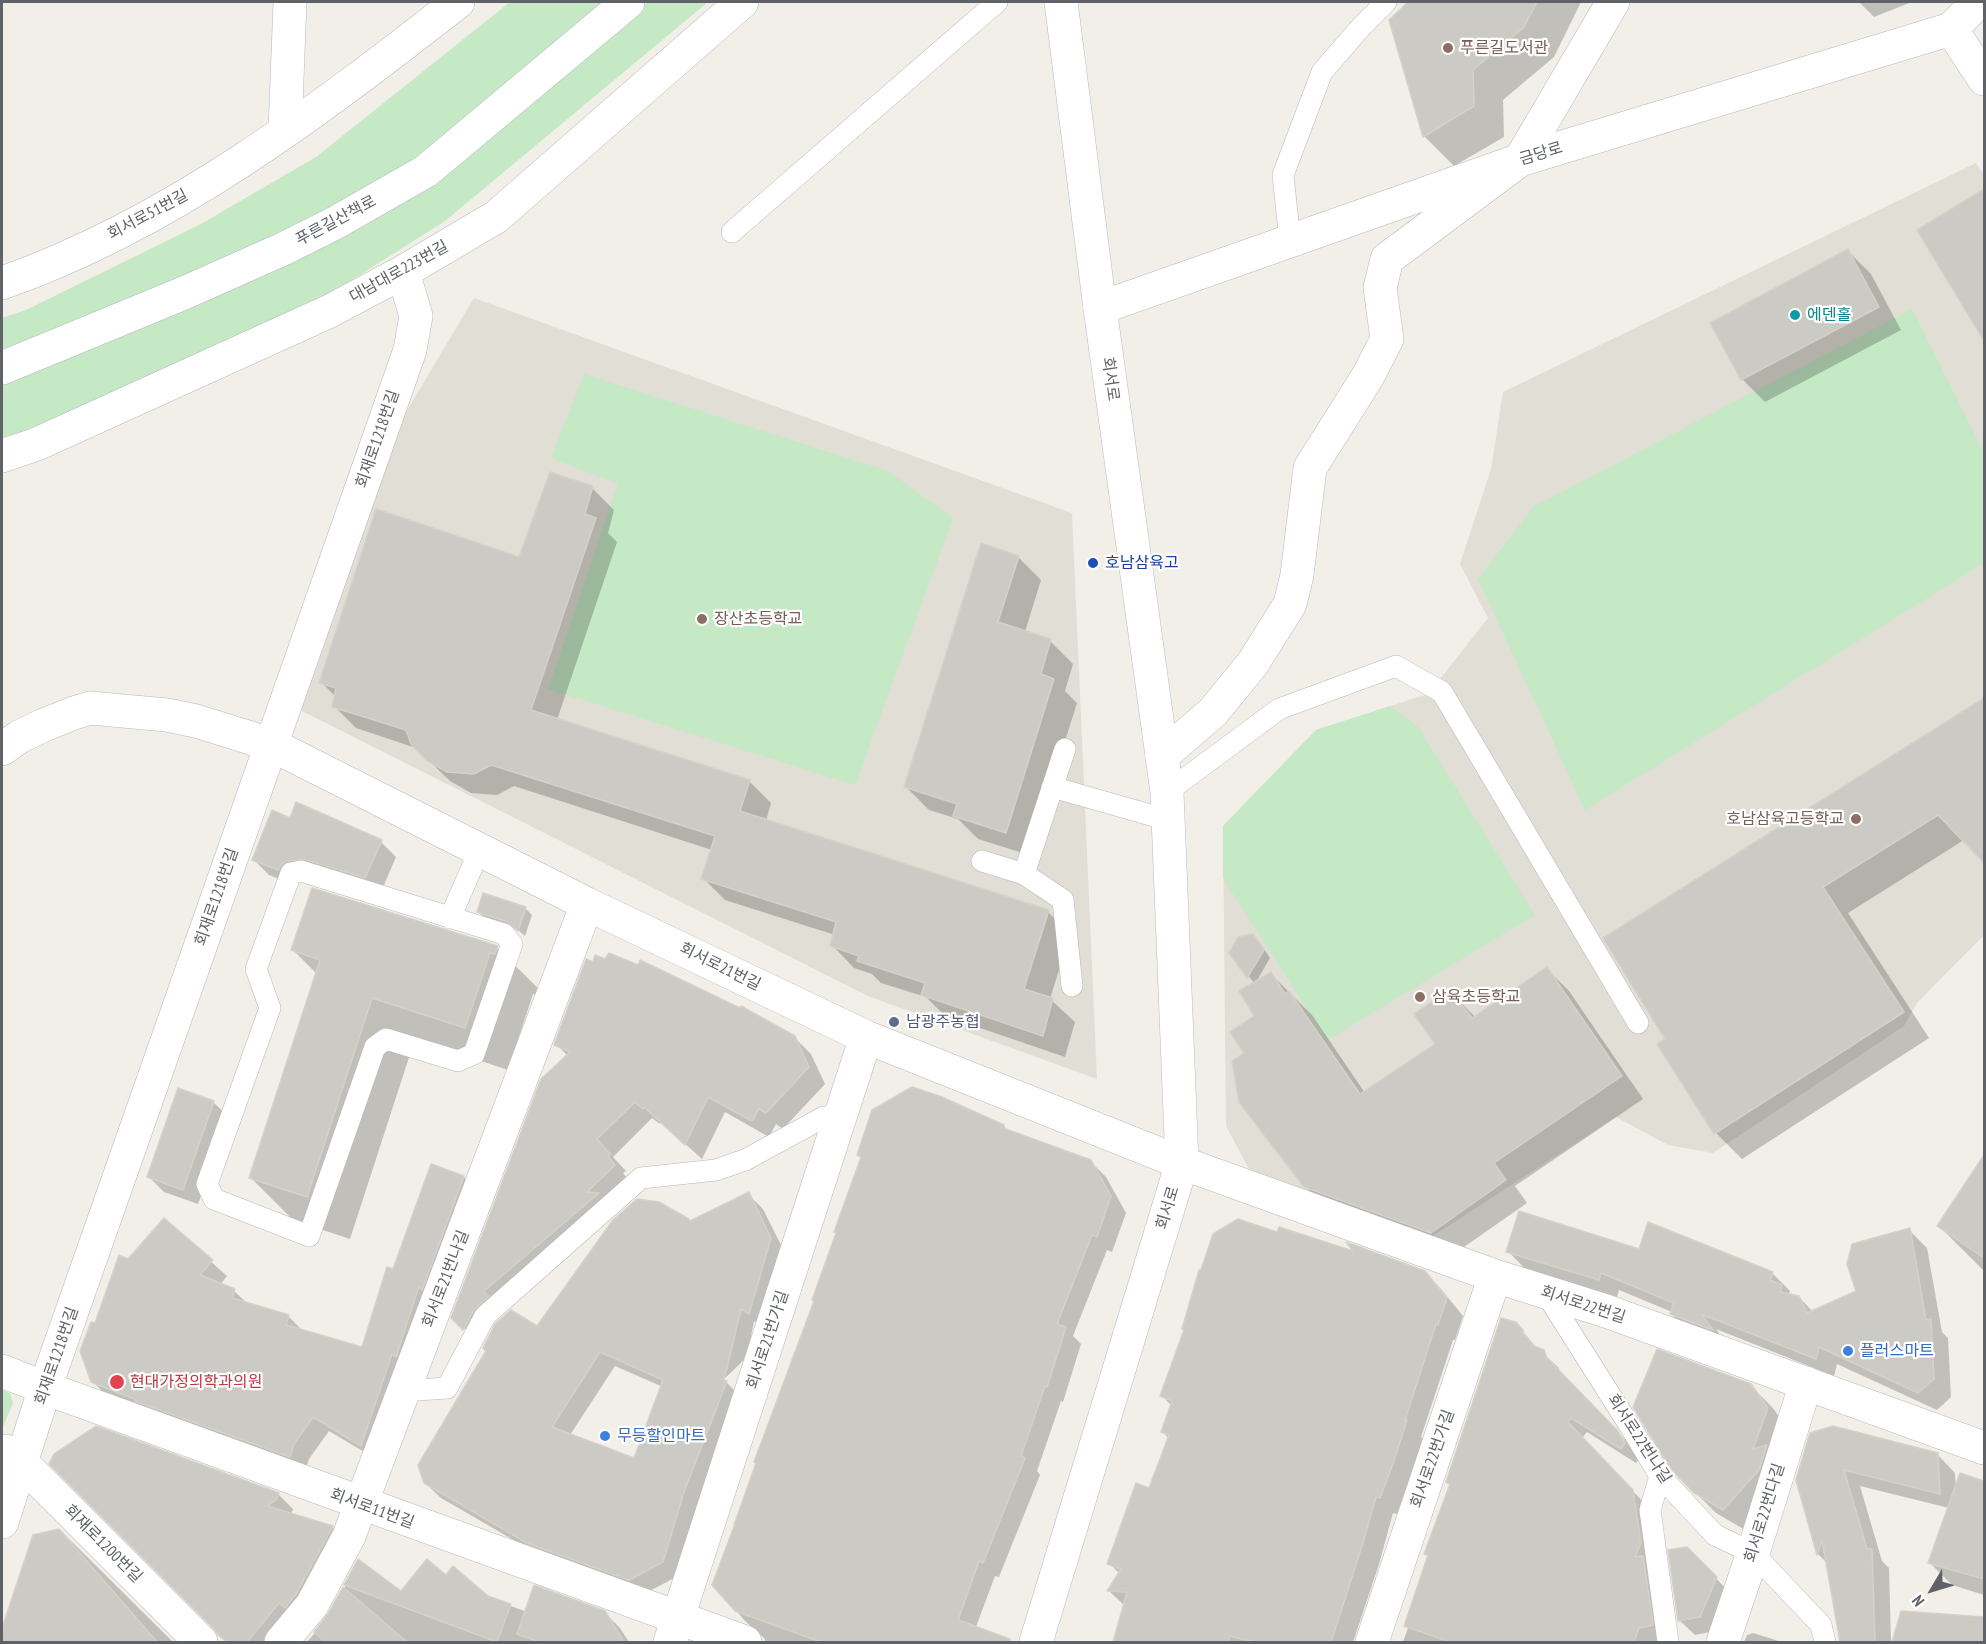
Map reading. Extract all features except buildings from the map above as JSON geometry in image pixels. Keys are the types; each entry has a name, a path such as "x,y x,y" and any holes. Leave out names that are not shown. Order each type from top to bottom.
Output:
{"street":[{"path":"285,131 290,2"},
{"name":"회서로51번길","path":"2,283 46,267 147,218 198,188 285,131 375,67 458,2"},
{"name":"푸른길산책로","path":"2,368 184,293 283,249 335,223 426,171 628,2"},
{"name":"대남대로223번길","path":"2,456 37,444 330,311 403,272 496,217 742,2"},
{"name":"회서로","path":"1036,1642 1182,1163 1168,806 1061,2"},
{"path":"1162,756 1213,712 1253,663 1290,604 1297,575 1310,468 1368,376 1387,339 1380,288 1387,259 1520,160 1613,2"},
{"name":"금당로","path":"1100,308 1520,160 1951,28 1978,2"},
{"path":"1951,28 1984,79"},
{"name":"회재로1218번길","path":"2,1522 11,1455 45,1388 410,350 416,316 403,272"},
{"name":"회서로21번길","path":"2,749 19,737 44,725 90,708 177,717 270,744 587,904 866,1037 1182,1163"},
{"name":"회서로21번나길","path":"281,1642 312,1605 349,1536 587,904"},
{"name":"회서로21번가길","path":"674,1631 866,1037"},
{"name":"회서로22번길","path":"1182,1163 1495,1276 1606,1311 1984,1448"},
{"name":"회서로22번가길","path":"1372,1642 1495,1276"},
{"name":"회서로11번길","path":"2,1371 361,1505 674,1631 745,1642"},
{"name":"회서로22번다길","path":"1723,1642 1806,1383"},
{"name":"회재로1200번길","path":"11,1455 201,1642"}],"lane":[{"path":"732,232 997,2"},
{"path":"1290,241 1283,175 1322,72 1386,2"},
{"path":"1053,787 1168,806 1279,709 1396,666 1442,692 1638,1023"},
{"path":"1024,874 1065,749"},
{"path":"450,918 480,849"},
{"path":"982,861 1024,874 1063,900 1072,986"},
{"path":"301,871 450,918 504,934 512,944 474,1054 458,1061 386,1039 375,1047 309,1236 214,1199 207,1184 270,1008 256,969 291,873 301,871"},
{"path":"403,1391 447,1388 484,1316 641,1178 716,1170 745,1160 824,1117 840,1118"},
{"name":"회서로22번나길","path":"1545,1292 1634,1431 1660,1476 1715,1535 1753,1553 1821,1625 1825,1642"},
{"path":"1660,1476 1650,1510 1668,1642"}],"shaded area":[{"path":"1976,163 1984,175 1984,935 1917,1003 1904,1026 1713,1153 1668,1145 1616,1117 1433,1236 1249,1169 1226,1126 1223,826 1316,730 1428,694 1488,618 1460,564 1491,469 1503,392"},
{"name":"장산초등학교","path":"474,298 1072,513 1097,1079 868,996 298,709 390,439"}],"green space":[{"path":"510,2 708,2 445,221 339,288 245,336 19,433 2,438 2,318 28,309 201,224 316,157"},
{"path":"1912,309 1984,453 1984,563 1585,810 1478,579 1533,507"},
{"path":"584,374 888,471 953,518 855,785 548,689 618,484 551,458"},
{"path":"1390,706 1418,727 1535,915 1327,1040 1223,878 1223,826 1316,730"},
{"path":"2,1390 10,1393 13,1403 2,1429"}],"place":[{"name":"푸른길도서관","path":"1448,48"},
{"name":"에덴홀","path":"1795,315"},
{"name":"호남삼육고","path":"1093,563"},
{"name":"장산초등학교","path":"702,619"},
{"name":"호남삼육고등학교","path":"1856,819"},
{"name":"삼육초등학교","path":"1420,997"},
{"name":"남광주농협","path":"894,1022"},
{"name":"플러스마트","path":"1848,1351"},
{"name":"현대가정의학과의원","path":"117,1382"},
{"name":"무등할인마트","path":"605,1436"}]}
